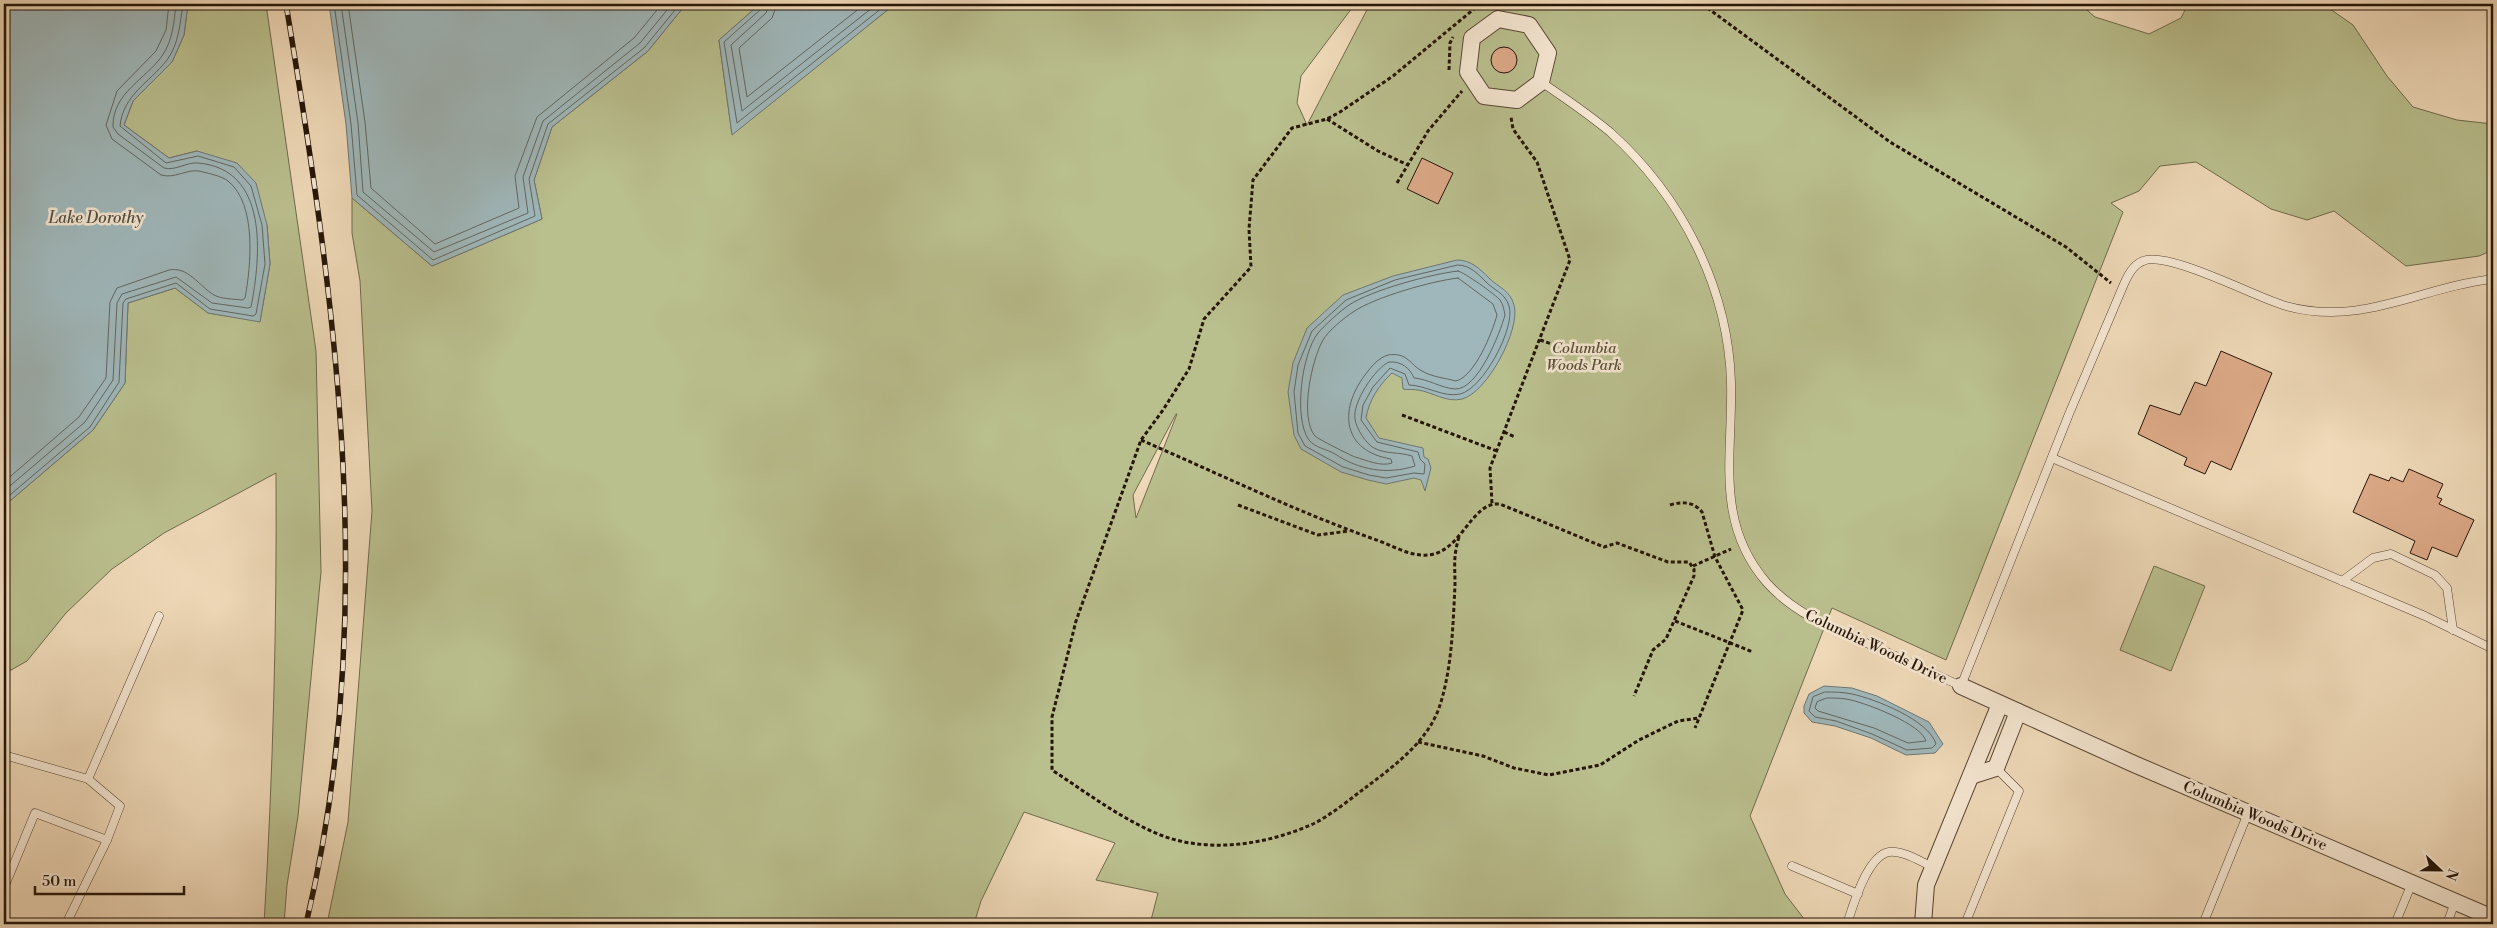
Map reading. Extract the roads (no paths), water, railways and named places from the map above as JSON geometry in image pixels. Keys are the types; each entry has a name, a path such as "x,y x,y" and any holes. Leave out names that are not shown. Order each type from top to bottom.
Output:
{"street":[{"path":"1498,19 1529,25 1548,53 1542,82 1517,100 1484,96 1468,72 1472,38 1498,19"},
{"name":"Columbia Woods Drive","path":"1961,686 2248,813 2493,918"},
{"path":"1923,924 1926,885 2000,704"},
{"path":"1971,776 1996,768 2018,712"}],"lane":[{"name":"Columbia Woods Drive","path":"1542,82 1582,110 1632,154 1666,194 1697,245 1721,312 1727,341 1731,384 1728,432 1730,500 1734,519 1743,544 1766,581 1782,598 1799,611 1961,686"},
{"path":"1961,686 2121,291 2128,276 2144,260 2158,260 2182,265 2285,306 2317,312 2362,311 2468,282 2493,279"},
{"path":"2052,458 2342,581 2493,649"},
{"path":"2342,581 2373,558 2391,554 2435,575 2447,588 2454,630"},
{"path":"88,779 159,616"},
{"path":"4,755 88,779 120,806 66,924"},
{"path":"1965,924 2019,791 1996,768"},
{"path":"4,888 35,813 106,840"},
{"path":"2203,924 2248,813"},
{"path":"1847,924 1872,864 1888,852 1898,852 1933,867"},
{"path":"1792,866 1858,894"},
{"path":"2395,924 2412,883"},
{"path":"2447,924 2455,902"}],"water":[{"name":"Lake Dorothy","path":"4,4 188,4 184,35 172,62 133,101 124,125 169,158 197,151 237,163 256,183 267,225 270,264 260,322 208,313 175,288 128,303 125,383 93,430 4,506"},
{"path":"329,4 686,4 648,51 552,127 534,180 542,219 432,266 352,198 346,124"},
{"path":"760,4 895,4 732,135 719,40"},
{"path":"1457,260 1467,262 1482,271 1507,293 1512,300 1515,316 1507,344 1500,359 1482,385 1472,394 1456,400 1423,391 1403,389 1402,378 1392,373 1375,393 1366,418 1379,438 1423,448 1424,457 1428,459 1431,468 1425,491 1421,480 1414,478 1386,484 1368,480 1341,472 1301,449 1294,435 1288,392 1293,363 1307,328 1343,295 1393,276"},
{"path":"1824,686 1852,688 1877,696 1929,722 1943,744 1935,753 1906,755 1871,738 1835,726 1812,722 1804,713 1804,706 1809,694"}],"railway":[{"path":"286,4 305,119 334,349 343,464 346,579 341,693 328,809 306,924"}],"park label":[{"name":"Columbia Woods Park","path":"1584,356"}]}
